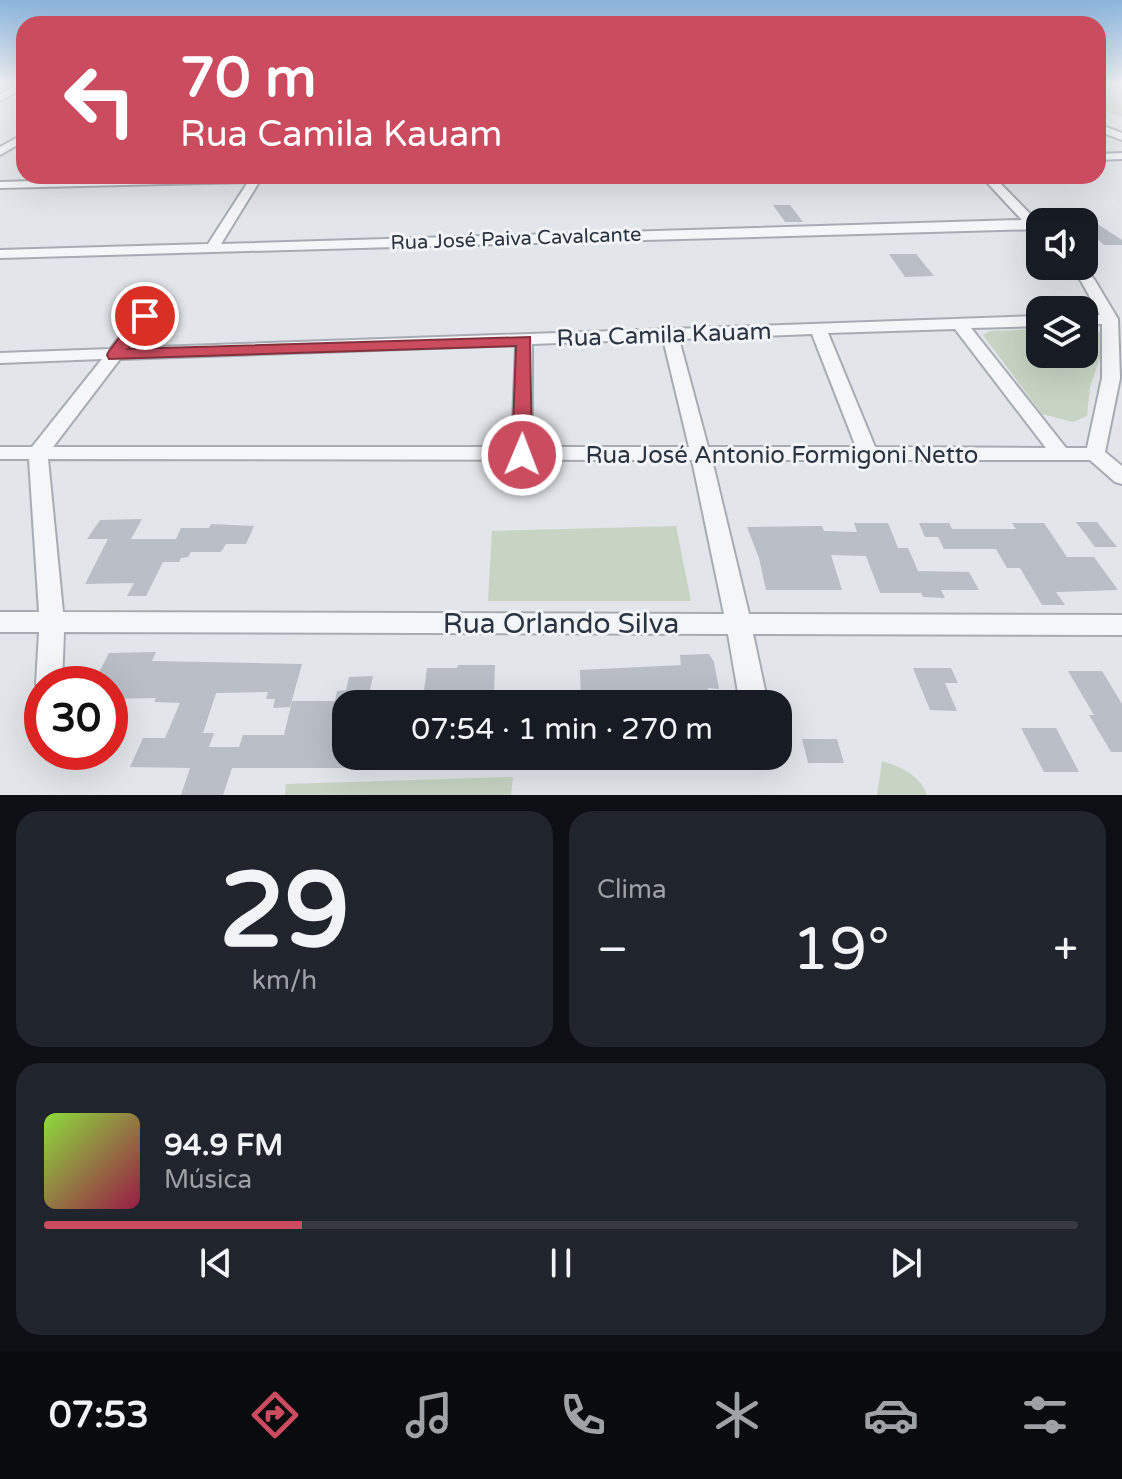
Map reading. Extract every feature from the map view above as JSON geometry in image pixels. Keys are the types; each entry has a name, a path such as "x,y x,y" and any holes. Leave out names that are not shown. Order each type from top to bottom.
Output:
{"street":[{"path":"212,248 252,184"},
{"path":"995,184 1026,217"},
{"name":"Rua José Paiva Cavalcante","path":"0,254 1026,228"},
{"path":"1088,280 1110,319 1111,378 1095,454 1122,477"},
{"path":"50,666 52,622 38,453 145,316"},
{"path":"1098,319 1110,319"},
{"name":"Rua Camila Kauam","path":"0,358 1026,322"},
{"path":"959,324 1061,454"},
{"path":"818,329 869,456"},
{"path":"670,336 702,455 752,690"},
{"path":"522,455 524,341"},
{"name":"Rua José Antonio Formigoni Netto","path":"0,453 1095,454"},
{"name":"Rua Orlando Silva","path":"0,622 1122,625"}],"green space":[{"path":"1026,330 1026,368 1096,368 1090,387 1087,416 1073,422 1042,414 983,335 990,331"},
{"path":"1098,331 1103,333 1106,340 1098,364"},
{"path":"676,526 691,601 488,601 492,531"},
{"path":"882,761 915,777 927,795 877,795"},
{"path":"513,777 511,795 285,795 286,784"}],"building":[{"path":"773,205 790,205 803,222 785,222"},
{"path":"1098,224 1122,240 1122,245 1104,245 1098,240"},
{"path":"889,254 916,254 934,276 905,277"},
{"path":"142,519 131,539 176,539 181,528 209,528 211,524 254,526 246,544 226,544 221,552 191,552 179,562 163,562 146,596 127,596 134,583 85,584 108,539 87,539 100,520"},
{"path":"1076,522 1097,522 1117,547 1095,547"},
{"path":"854,523 888,523 898,548 908,548 918,571 969,572 979,590 941,590 945,598 923,597 921,593 880,593 866,556 831,555 842,590 766,590 759,558 747,527 822,526 824,531 857,532"},
{"path":"919,523 949,523 952,529 1016,529 1012,523 1044,523 1067,557 1094,557 1118,590 1056,592 1065,605 1042,605 1020,568 1007,568 996,549 944,549 938,537 925,537"},
{"path":"156,652 152,661 302,664 290,707 273,708 275,699 266,699 268,692 216,693 203,733 214,733 209,747 239,747 243,735 284,735 292,701 332,701 332,768 232,768 223,795 181,795 190,768 130,767 143,738 165,738 180,703 154,702 156,698 128,699 128,666 102,666 109,653"},
{"path":"709,654 714,662 719,689 581,690 580,670 681,665 680,655"},
{"path":"458,665 495,665 494,690 424,690 427,668 457,668"},
{"path":"913,668 951,668 958,683 945,683 957,711 930,710"},
{"path":"1068,671 1102,671 1122,704 1122,752 1111,752"},
{"path":"373,676 370,690 346,690 349,677"},
{"path":"1021,728 1056,728 1079,772 1044,772"},
{"path":"802,739 837,739 844,763 808,763"}],"route":[{"path":"145,316 115,355 524,341 522,455"}]}
